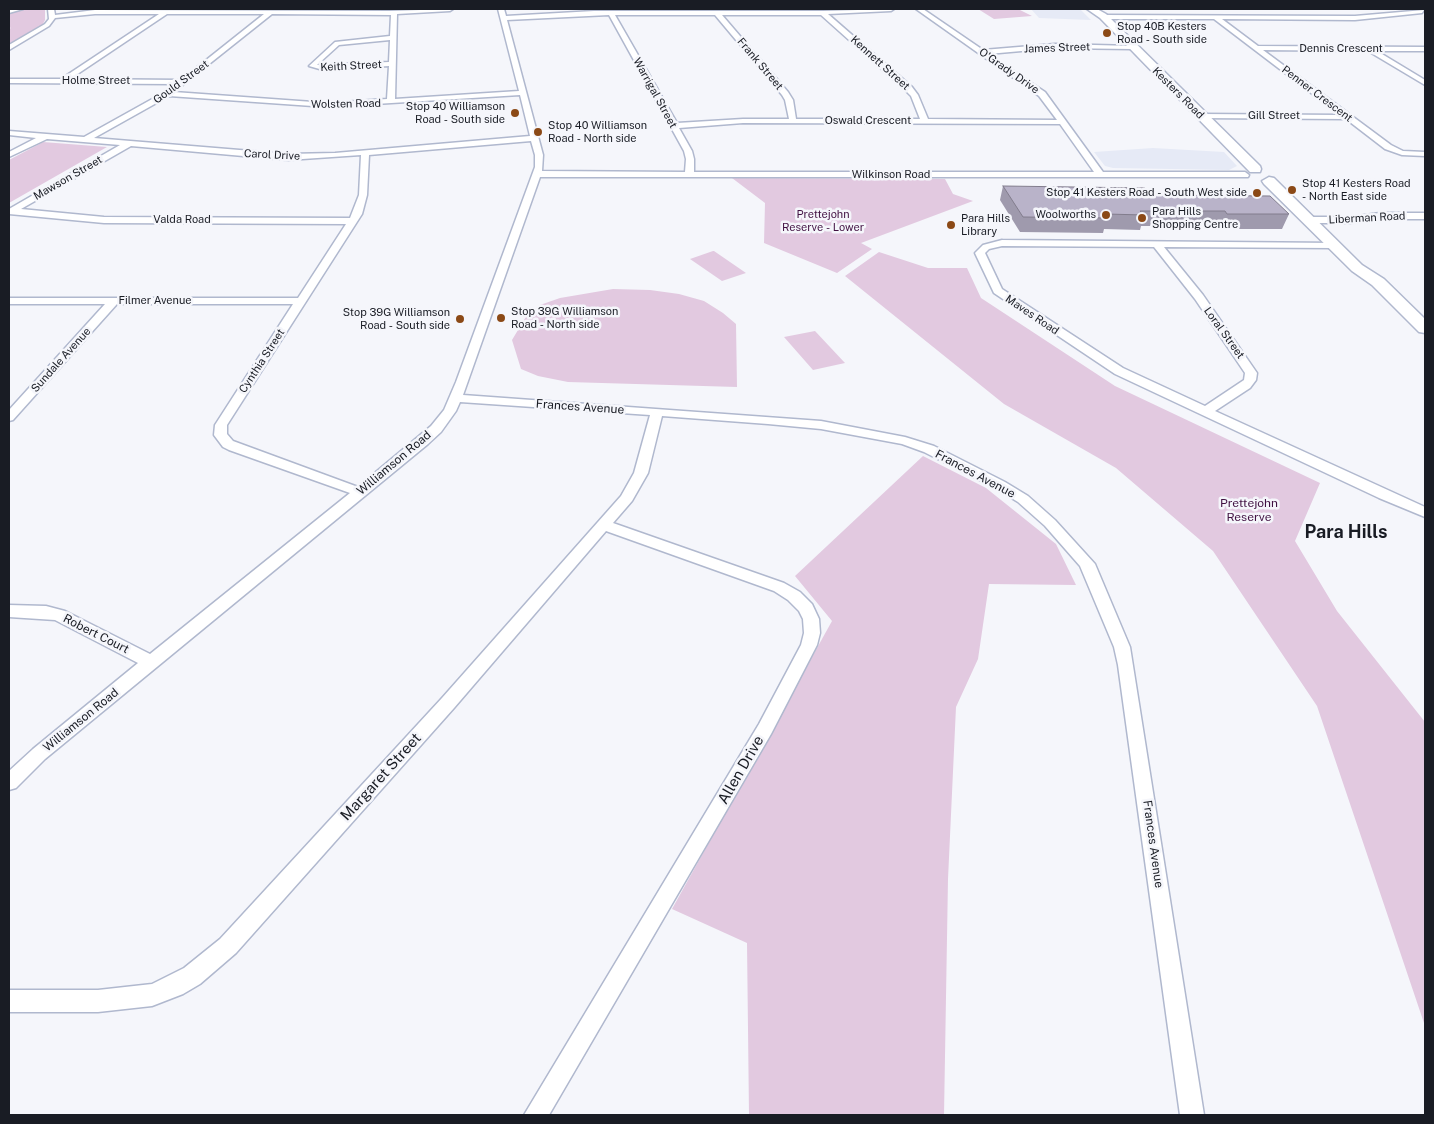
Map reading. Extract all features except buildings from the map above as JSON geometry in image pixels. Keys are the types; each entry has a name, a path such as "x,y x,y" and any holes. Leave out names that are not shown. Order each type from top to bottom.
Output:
{"main road":[{"name":"Kesters Road","path":"1092,9 1102,14 1132,47 1202,116 1250,172"},
{"path":"1250,172 1271,172 1277,176 1275,180 1269,181 1357,268 1378,282 1425,328"},
{"path":"1357,268 1363,281 1425,344"}],"street":[{"path":"9,11 20,9"},
{"path":"51,9 52,17"},
{"path":"9,48 44,27 52,17 95,12 394,13 450,9"},
{"path":"502,14 824,13 892,9"},
{"name":"O'Grady Drive","path":"919,9 1038,91 1100,174"},
{"path":"1414,9 1424,12"},
{"path":"63,81 166,12"},
{"path":"1102,14 1215,18 1362,17 1424,12"},
{"name":"Gould Street","path":"84,140 168,94 270,13"},
{"name":"Keith Street","path":"391,102 394,13"},
{"name":"Warrigal Street","path":"611,13 689,155 689,175"},
{"name":"Frank Street","path":"717,13 785,94 789,100 793,120"},
{"name":"Kennett Street","path":"824,13 914,94 926,121"},
{"name":"Williamson Road","path":"9,782 40,754 436,429 450,411 537,174 539,155 502,14"},
{"name":"Penner Crescent","path":"1215,18 1393,150 1425,154"},
{"name":"Keith Street","path":"391,64 319,68 312,66 337,43 392,38"},
{"name":"James Street","path":"982,52 1055,46 1132,47"},
{"name":"Dennis Crescent","path":"1256,48 1425,49"},
{"path":"1370,49 1425,84"},
{"name":"Holme Street","path":"9,81 183,82"},
{"name":"Wolsten Road","path":"168,94 320,105 523,93"},
{"name":"Gill Street","path":"1202,116 1347,117"},
{"name":"Oswald Crescent","path":"673,126 793,120 1062,122"},
{"name":"Carol Drive","path":"9,133 288,157 365,153 535,138"},
{"path":"9,155 44,137"},
{"name":"Mawson Street","path":"10,212 128,144"},
{"name":"Cynthia Street","path":"359,492 234,447 228,444 220,435 226,417 353,221 362,203 365,153"},
{"name":"Wilkinson Road","path":"537,174 1100,174 1250,172"},
{"name":"Valda Road","path":"10,212 104,220 353,221"},
{"name":"Liberman Road","path":"1309,220 1350,220 1380,216 1425,216"},
{"name":"Maves Road","path":"1333,245 1002,243 986,247 980,253 1000,293 1119,371 1384,495 1425,512"},
{"name":"Loral Street","path":"1157,244 1199,297 1252,373 1246,385 1205,412"},
{"name":"Filmer Avenue","path":"9,301 302,301"},
{"name":"Sundale Avenue","path":"9,417 114,302"},
{"name":"Frances Avenue","path":"456,398 821,425 918,445 968,468 1022,499 1050,523 1087,564 1117,631 1126,665 1192,1115"},
{"name":"Margaret Street","path":"9,1001 98,1001 144,996 175,986 210,963 249,925 627,498 639,480 657,412"},
{"name":"Allen Drive","path":"536,1115 765,729 809,645 812,633 811,619 806,608 794,596 779,587 604,525"},
{"name":"Robert Court","path":"9,610 59,615 152,663"}],"shaded area":[{"path":"1031,9 1080,9 1091,20 1039,18"},
{"path":"1153,148 1224,152 1237,166 1229,170 1113,168 1105,166 1094,152"}],"green space":[{"path":"45,9 43,24 9,44 9,29 11,28 9,27 9,12"},
{"path":"978,9 1018,9 1032,16 994,19"},
{"path":"43,142 107,147 9,203 9,160"},
{"name":"Prettejohn Reserve - Lower","path":"732,178 945,179 953,194 973,201 861,243 872,249 837,273 764,243 765,203"},
{"path":"714,251 746,273 722,281 690,259"},
{"name":"Prettejohn Reserve","path":"879,252 928,268 967,268 981,298 1115,386 1320,483 1295,541 1337,611 1425,722 1425,1026 1317,706 1213,551 1116,468 1004,404 845,276"},
{"path":"613,289 650,290 679,294 704,301 723,313 736,324 737,387 568,382 538,376 521,369 512,340 527,315 540,305 560,298"},
{"path":"815,331 845,363 813,370 784,337"},
{"path":"923,456 986,488 1056,544 1076,585 989,584 978,659 956,707 948,879 944,1115 749,1115 747,943 672,909 832,621 795,576"}],"place":[{"name":"Stop 40B Kesters Road - South side","path":"1107,33"},
{"name":"Stop 40 Williamson Road - South side","path":"515,113"},
{"name":"Stop 40 Williamson Road - North side","path":"538,132"},
{"name":"Stop 41 Kesters Road - North East side","path":"1292,190"},
{"name":"Stop 41 Kesters Road - South West side","path":"1257,193"},
{"name":"Woolworths","path":"1106,215"},
{"name":"Para Hills Shopping Centre","path":"1142,218"},
{"name":"Para Hills Library","path":"951,225"},
{"name":"Stop 39G Williamson Road - North side","path":"501,318"},
{"name":"Stop 39G Williamson Road - South side","path":"460,319"}],"district":[{"name":"Para Hills","path":"1346,532"}]}
